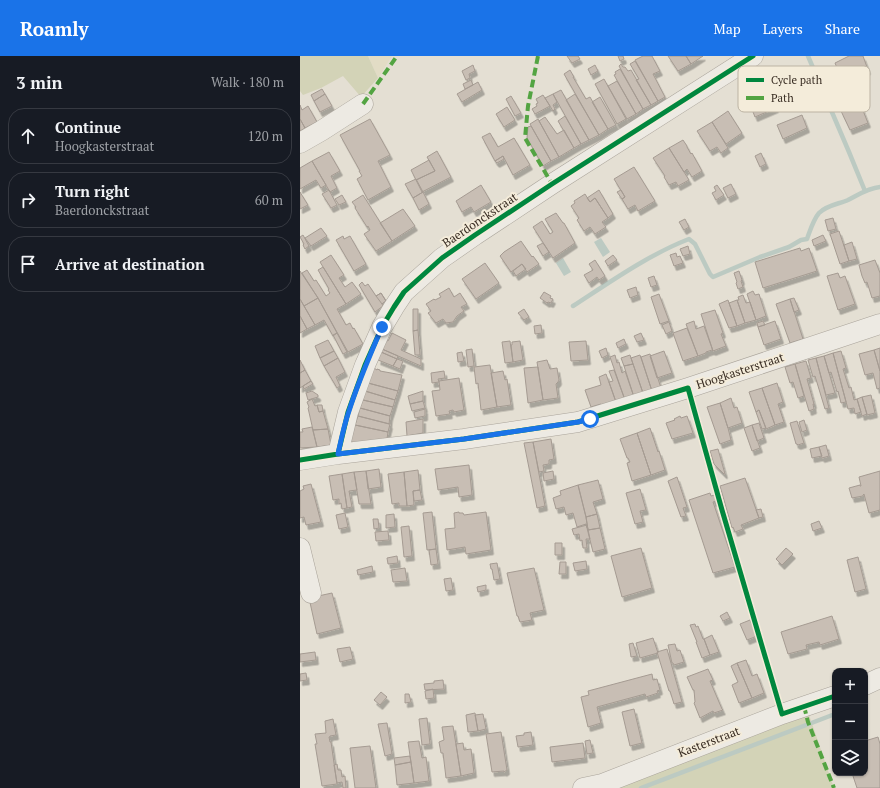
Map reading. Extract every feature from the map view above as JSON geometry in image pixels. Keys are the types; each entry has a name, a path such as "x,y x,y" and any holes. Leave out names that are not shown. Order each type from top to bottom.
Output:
{"street":[{"name":"Baerdonckstraat","path":"338,454 348,412 365,365 386,320 404,292 442,258 475,235 753,56"},
{"path":"300,143 363,104"},
{"name":"Hoogkasterstraat","path":"338,454 464,439 578,422 688,388 880,324"},
{"path":"300,460 338,454"},
{"path":"300,548 311,594"},
{"path":"868,684 880,678"},
{"name":"Kasterstraat","path":"583,788 602,784 782,714 832,697"}],"shaded area":[{"path":"368,56 392,56 378,78"},
{"path":"601,238 610,252 603,257 594,242"},
{"path":"563,258 571,272 564,276 556,263"}],"green space":[{"path":"300,56 368,56 378,78 361,97 343,76 321,88 303,95 300,91"},
{"path":"806,706 834,788 583,788"}],"building":[{"path":"567,56 578,56 580,59 572,63"},
{"path":"618,56 623,56 624,59 620,61"},
{"path":"643,56 652,56 660,71 653,74 665,97 658,101 635,60"},
{"path":"668,56 686,56 691,64 678,71"},
{"path":"686,56 703,56 691,64"},
{"path":"849,56 863,56 867,66 836,66 835,63"},
{"path":"635,61 658,101 651,105 636,80 639,79 630,64"},
{"path":"621,64 628,71 631,70 651,105 643,109 619,66"},
{"path":"473,65 475,71 469,74 470,78 466,80 462,71"},
{"path":"595,65 598,71 591,75 588,69"},
{"path":"620,69 643,109 636,114 614,75 616,74 615,72"},
{"path":"570,70 586,99 590,97 608,129 599,135 564,74"},
{"path":"604,79 626,119 617,124 595,84"},
{"path":"471,80 473,85 465,89 463,84"},
{"path":"617,81 636,114 627,119 608,86"},
{"path":"478,82 482,90 462,102 457,94"},
{"path":"322,89 325,94 314,101 311,95"},
{"path":"561,90 589,140 581,144 553,94"},
{"path":"325,94 332,106 320,112 314,101"},
{"path":"553,94 557,102 553,105 555,109 553,111 545,98"},
{"path":"575,94 599,135 589,140 566,100"},
{"path":"543,95 550,106 535,114 532,109 537,106 536,104 538,103 536,99"},
{"path":"511,96 521,113 515,116 506,99"},
{"path":"600,97 616,125 608,129 592,102"},
{"path":"300,105 302,110 308,106 317,122 305,128 300,119"},
{"path":"507,107 515,120 504,127 496,114"},
{"path":"728,111 742,133 726,144 712,122"},
{"path":"753,112 767,112 755,117"},
{"path":"841,112 864,112 868,123 850,130"},
{"path":"802,115 807,128 783,139 777,125"},
{"path":"565,116 581,144 574,148 558,121"},
{"path":"545,117 557,134 564,130 574,148 559,157 539,121"},
{"path":"300,119 305,128 300,131"},
{"path":"370,119 390,155 378,161 391,187 368,200 357,179 362,176 360,171 340,135"},
{"path":"538,119 559,157 551,161 530,124"},
{"path":"712,122 728,148 721,153 717,147 710,151 697,131"},
{"path":"531,126 551,161 543,166 527,138 528,127"},
{"path":"490,133 498,147 514,138 530,165 513,175 503,156 495,161 482,137"},
{"path":"683,140 702,171 692,177 687,169 684,172 669,148"},
{"path":"669,148 689,180 678,186 676,182 669,185 653,158"},
{"path":"437,151 451,177 422,192 416,180 435,171 427,157"},
{"path":"329,152 340,171 331,176 337,188 330,192 312,161"},
{"path":"761,153 766,164 760,167 755,156"},
{"path":"503,156 504,159 497,163 495,161"},
{"path":"429,160 435,171 416,180 411,170"},
{"path":"312,161 326,185 321,188 316,180 300,189 300,168"},
{"path":"634,167 655,201 638,211 635,205 628,209 622,199 625,197 614,179"},
{"path":"416,179 423,192 413,198 405,184"},
{"path":"731,184 736,194 728,198 723,188"},
{"path":"481,185 491,202 474,212 471,207 462,212 456,201"},
{"path":"717,185 724,195 716,200 712,193 716,191 714,187"},
{"path":"329,190 337,205 331,208 322,194"},
{"path":"599,190 613,214 608,218 595,198 590,202 587,198"},
{"path":"621,190 625,197 622,199 617,192"},
{"path":"300,192 308,205 300,209"},
{"path":"423,192 429,204 419,210 413,198"},
{"path":"585,194 590,202 595,198 608,218 602,222 606,227 595,234 590,227 584,231 577,220 579,218 571,206 575,203 574,201"},
{"path":"342,195 346,202 339,205 335,199"},
{"path":"363,195 392,241 376,251 364,234 370,230 352,202"},
{"path":"403,209 415,226 392,241 380,223"},
{"path":"556,213 564,223 575,243 553,258 533,227 542,221 550,234 553,232 545,219"},
{"path":"833,218 836,229 828,231 825,220"},
{"path":"685,219 689,227 684,230 679,222"},
{"path":"321,228 327,236 311,246 305,238"},
{"path":"839,231 849,261 840,264 830,234"},
{"path":"303,235 309,246 305,249 300,237"},
{"path":"823,235 826,241 814,246 812,240"},
{"path":"343,236 344,239 350,236 366,264 354,271 336,240"},
{"path":"521,241 539,264 527,272 522,264 511,272 500,256"},
{"path":"852,242 857,259 849,261 844,245"},
{"path":"543,243 549,252 543,256 537,246"},
{"path":"688,246 690,254 683,256 680,249"},
{"path":"800,248 801,251 809,248 817,271 763,288 755,262"},
{"path":"676,253 677,257 680,256 683,263 674,266 670,255"},
{"path":"331,255 344,275 339,278 345,287 352,282 361,294 346,304 320,262"},
{"path":"613,255 617,260 608,266 605,261"},
{"path":"595,260 605,276 599,280 597,277 589,283 584,275 593,270 589,264"},
{"path":"875,260 880,273 880,296 872,298 867,282 865,283 862,276 859,265"},
{"path":"485,263 499,283 476,299 462,279"},
{"path":"522,264 526,269 516,276 513,271"},
{"path":"323,267 346,304 337,309 346,325 350,323 353,329 354,328 363,344 348,352 318,298 302,273 307,270 314,281 316,280 326,296 330,293 328,290 329,289 318,270"},
{"path":"300,271 318,298 304,306 300,299"},
{"path":"739,271 743,287 738,289 734,273"},
{"path":"838,273 840,278 845,276 855,304 838,310 827,276"},
{"path":"654,276 657,285 651,287 648,278"},
{"path":"362,282 365,286 368,284 376,296 381,293 386,301 382,304 383,306 375,312 359,285"},
{"path":"636,287 638,295 630,298 627,290"},
{"path":"449,288 454,297 460,293 467,304 461,307 464,311 457,316 453,322 446,323 443,319 436,323 428,313 431,311 426,304 441,297 439,294"},
{"path":"753,291 755,295 759,294 766,316 756,320 747,294"},
{"path":"544,292 553,299 551,303 547,303 540,298"},
{"path":"381,293 386,301 382,304 376,296"},
{"path":"659,294 669,321 660,324 651,297"},
{"path":"743,295 746,303 750,302 756,320 745,323 737,300 739,300 738,297"},
{"path":"318,298 337,333 333,336 324,320 315,325 304,306"},
{"path":"794,298 799,310 794,312 790,299"},
{"path":"300,299 315,325 307,329 300,316"},
{"path":"790,299 803,339 790,343 776,304"},
{"path":"728,300 737,326 729,328 719,304"},
{"path":"737,300 745,323 737,326 729,303"},
{"path":"413,309 418,309 418,330 413,331"},
{"path":"524,309 529,317 524,320 518,313"},
{"path":"715,310 723,333 721,334 726,346 713,351 701,314"},
{"path":"300,316 307,329 300,333"},
{"path":"694,321 696,329 704,326 713,351 706,352 698,356 686,324"},
{"path":"763,321 765,325 758,327 757,323"},
{"path":"775,321 781,339 764,345 758,327"},
{"path":"669,322 672,331 666,334 662,325"},
{"path":"541,325 542,333 535,334 534,326"},
{"path":"687,328 698,356 683,361 673,333"},
{"path":"418,330 420,355 415,355 413,331"},
{"path":"337,333 347,352 343,354 333,335"},
{"path":"392,333 406,340 401,350 421,359 421,366 382,349 386,340 388,341"},
{"path":"641,333 644,340 637,342 634,336"},
{"path":"624,339 626,344 618,348 616,343"},
{"path":"328,340 334,351 320,358 315,346"},
{"path":"510,341 513,362 505,363 502,342"},
{"path":"520,341 523,360 513,362 512,342"},
{"path":"586,341 588,360 571,361 569,342"},
{"path":"606,348 608,355 602,358 599,351"},
{"path":"880,348 880,371 874,350"},
{"path":"382,349 398,356 397,359 381,352"},
{"path":"472,349 474,366 468,367 466,350"},
{"path":"874,350 880,371 880,388 877,389 873,373 865,375 859,354"},
{"path":"334,351 338,358 324,366 320,358"},
{"path":"664,351 672,373 657,378 650,356"},
{"path":"841,351 846,368 843,369 849,388 851,387 854,400 857,399 861,412 855,414 854,408 848,409 833,353"},
{"path":"381,352 397,359 393,366 378,360"},
{"path":"462,352 464,361 458,362 457,353"},
{"path":"833,353 846,402 841,403 838,391 837,392 831,372 829,373 824,356"},
{"path":"650,354 661,388 652,391 641,357"},
{"path":"615,355 622,373 625,371 634,397 625,400 610,357"},
{"path":"630,355 633,364 624,366 621,358"},
{"path":"640,355 652,391 643,393 631,358"},
{"path":"824,356 835,393 826,395 816,358"},
{"path":"338,358 345,372 336,377 340,386 337,388 324,366"},
{"path":"816,358 829,408 825,409 815,376 813,377 808,360"},
{"path":"397,359 403,361 400,369 393,366"},
{"path":"300,360 305,370 300,373"},
{"path":"547,360 550,369 557,368 559,380 556,384 558,398 543,400 537,362"},
{"path":"806,361 811,378 807,379 814,404 814,409 809,411 795,364"},
{"path":"633,364 643,393 634,397 624,366"},
{"path":"795,364 804,396 798,398 793,382 790,383 785,367"},
{"path":"490,365 497,407 481,410 478,383 476,384 474,367"},
{"path":"538,367 543,400 528,403 524,368"},
{"path":"374,368 380,371 402,375 398,391 368,383"},
{"path":"305,370 311,381 300,388 300,373"},
{"path":"614,370 625,400 616,402 609,382 613,381 609,371"},
{"path":"444,371 445,378 438,379 439,382 432,383 431,373"},
{"path":"503,371 505,380 507,379 511,405 497,407 491,373"},
{"path":"606,374 616,402 602,407 601,404 591,407 585,390 601,385 599,377"},
{"path":"459,378 464,410 454,412 453,410 449,411 450,414 436,416 432,391 440,390 439,381"},
{"path":"311,381 313,384 304,389 303,386"},
{"path":"368,383 398,391 395,400 365,391"},
{"path":"777,383 783,402 778,404 784,422 775,425 762,388"},
{"path":"762,388 775,425 766,429 759,410 756,412 749,392"},
{"path":"312,391 318,395 318,397 308,400 306,393"},
{"path":"365,391 395,400 393,407 363,400"},
{"path":"423,391 423,401 410,404 408,396"},
{"path":"871,395 875,413 867,415 862,397"},
{"path":"862,397 867,414 862,416 857,399"},
{"path":"731,398 734,408 737,407 742,423 728,428 720,403"},
{"path":"312,399 315,406 317,405 319,412 323,411 328,429 313,430 307,402"},
{"path":"363,400 393,407 390,416 360,408"},
{"path":"423,401 425,408 412,411 410,404"},
{"path":"720,403 731,440 720,444 707,407"},
{"path":"317,405 322,405 323,411 319,412"},
{"path":"360,408 390,416 389,424 358,416"},
{"path":"425,409 425,416 415,418 414,412"},
{"path":"759,410 766,428 762,429 756,412"},
{"path":"358,416 390,424 388,432 355,425"},
{"path":"680,416 681,418 687,416 693,433 672,439 666,423 675,420 674,419"},
{"path":"423,419 423,433 407,436 406,422"},
{"path":"804,420 807,430 802,432 799,422"},
{"path":"797,421 804,443 798,445 796,444 790,423"},
{"path":"759,423 764,438 757,441 752,425"},
{"path":"355,425 388,432 387,439 353,444 351,440"},
{"path":"752,425 760,448 752,451 744,428"},
{"path":"312,427 317,447 300,448 300,432 303,432 302,429"},
{"path":"650,428 665,470 651,475 637,433"},
{"path":"328,429 331,445 317,447 313,430"},
{"path":"637,433 651,475 632,481 627,463 630,462 620,439"},
{"path":"551,439 554,459 549,460 549,464 543,465 544,471 539,472 533,442"},
{"path":"533,442 545,506 537,508 524,443"},
{"path":"826,445 829,456 822,458 819,447"},
{"path":"819,447 822,456 812,458 810,449"},
{"path":"718,449 725,474 714,464 710,451"},
{"path":"469,465 472,495 459,497 458,487 438,490 435,469"},
{"path":"379,469 381,487 368,489 366,471"},
{"path":"418,470 420,490 413,491 414,505 407,506 404,472"},
{"path":"366,471 371,504 359,504 354,472"},
{"path":"553,471 554,479 544,481 543,473"},
{"path":"880,471 880,510 869,513 864,494 863,496 852,498 849,488 861,486 859,477"},
{"path":"354,472 357,490 349,491 352,507 347,508 342,474"},
{"path":"404,472 407,506 399,506 399,503 392,504 388,474"},
{"path":"342,474 347,508 342,509 341,503 339,504 339,499 333,500 329,476"},
{"path":"677,477 687,507 683,508 686,516 681,517 668,481"},
{"path":"745,478 759,518 741,525 743,529 735,532 733,527 732,528 720,486"},
{"path":"598,480 603,499 593,502 597,514 586,517 578,485"},
{"path":"311,484 321,522 306,525 304,517 300,518 300,491 304,489 303,486"},
{"path":"578,485 588,530 586,524 577,527 573,513 566,515 564,507 556,509 553,498 561,495 560,491"},
{"path":"640,489 646,510 640,511 643,522 635,524 626,493"},
{"path":"420,490 422,500 414,501 413,491"},
{"path":"710,493 711,496 715,495 716,501 713,502 735,567 713,573 689,500"},
{"path":"761,509 763,517 759,518 756,510"},
{"path":"432,512 436,549 427,550 423,513"},
{"path":"486,512 491,550 466,554 465,547 447,550 445,529 455,528 454,513 463,513 464,515"},
{"path":"345,513 348,527 339,529 336,515"},
{"path":"394,514 395,527 386,528 386,515"},
{"path":"597,514 600,528 588,530 586,517"},
{"path":"373,519 378,519 379,528 374,529"},
{"path":"819,521 822,528 813,531 811,524"},
{"path":"586,524 588,530 600,528 605,549 593,552"},
{"path":"587,525 590,539 586,539 587,548 583,548 582,540 580,541 579,534 574,535 572,529"},
{"path":"409,526 412,556 404,557 401,527"},
{"path":"388,531 389,540 376,541 375,532"},
{"path":"555,543 562,543 562,555 555,555"},
{"path":"641,548 652,588 622,597 611,556"},
{"path":"786,548 793,554 782,565 776,559"},
{"path":"436,549 438,564 431,565 429,550"},
{"path":"397,556 398,563 388,564 387,558"},
{"path":"858,557 866,589 855,592 847,560"},
{"path":"586,561 587,569 575,571 573,563"},
{"path":"560,562 566,562 566,574 559,574"},
{"path":"497,563 500,579 494,580 490,564"},
{"path":"372,566 373,572 358,575 357,570"},
{"path":"405,568 407,581 393,582 391,570"},
{"path":"534,568 544,610 530,613 532,620 520,622 517,616 507,573"},
{"path":"451,578 453,590 446,591 444,579"},
{"path":"486,585 486,590 478,592 477,587"},
{"path":"332,593 341,628 317,634 309,598"},
{"path":"727,612 730,618 723,621 720,616"},
{"path":"832,616 839,639 820,645 819,642 806,645 807,649 788,654 781,632"},
{"path":"750,620 757,636 747,640 740,624"},
{"path":"695,624 696,627 698,626 710,655 702,658 690,625"},
{"path":"712,635 719,652 710,655 704,639"},
{"path":"653,638 658,653 640,658 636,643"},
{"path":"633,643 637,656 631,657 629,644"},
{"path":"675,644 677,651 680,650 684,662 674,665 672,663 668,645"},
{"path":"350,647 353,659 340,662 337,649"},
{"path":"667,649 682,702 674,704 657,652"},
{"path":"315,652 316,660 300,662 300,654"},
{"path":"746,660 752,676 757,674 764,693 752,698 737,663"},
{"path":"737,663 752,698 739,703 732,685 738,682 731,666"},
{"path":"708,669 713,680 710,681 723,710 714,713 713,711 700,718 694,703 694,690 687,677"},
{"path":"306,673 307,680 300,681 300,674"},
{"path":"652,674 653,680 657,679 660,690 657,691 658,693 646,697 645,694 597,707 601,723 588,727 581,697 589,695 588,691"},
{"path":"443,680 444,689 425,690 424,684"},
{"path":"433,689 434,698 426,699 425,691"},
{"path":"381,692 387,697 380,705 374,700"},
{"path":"405,694 409,694 411,702 405,703"},
{"path":"634,709 642,743 630,746 622,712"},
{"path":"475,713 478,731 468,732 466,715"},
{"path":"483,714 486,729 478,731 475,715"},
{"path":"427,718 430,744 422,745 419,719"},
{"path":"333,719 336,735 329,737 337,784 322,786 315,744 317,744 315,734 326,733 325,721"},
{"path":"387,723 392,754 385,756 378,724"},
{"path":"453,726 461,776 446,778 443,753 441,753 439,742 444,740 442,727"},
{"path":"501,732 507,770 504,772 492,772 486,734"},
{"path":"531,732 533,745 518,747 516,736"},
{"path":"878,737 880,744 880,788 857,788 853,776 868,776 868,740"},
{"path":"590,740 593,753 587,754 585,741"},
{"path":"419,741 422,758 426,757 429,781 414,783 408,742"},
{"path":"463,743 464,750 471,749 474,773 461,776 456,744"},
{"path":"583,743 585,758 552,762 550,747"},
{"path":"370,746 376,788 355,788 350,748"},
{"path":"410,756 411,762 395,765 394,758"},
{"path":"411,762 414,783 397,785 395,765"},
{"path":"337,764 338,770 341,770 342,777 345,776 346,788 343,788 342,782 337,783 334,765"}],"waterway":[{"path":"808,56 812,66"},
{"path":"832,112 865,191"},
{"path":"573,306 644,261 689,239 695,244 713,277 760,257 789,247 801,240 807,239 815,219 822,210 829,206 848,200 867,190 880,187"},
{"path":"641,788 832,715"}],"marked path":[{"path":"363,104 397,56"},
{"path":"538,56 528,106 525,138 552,184"},
{"path":"804,706 808,722 834,788"}],"cycle path":[{"path":"338,454 348,412 365,365 382,327 404,292 442,258 475,235 753,56"},
{"path":"300,460 464,439 578,422 688,388 782,714 832,697"}],"route":[{"path":"382,327 365,365 348,412 338,454 464,439 590,419"}]}
